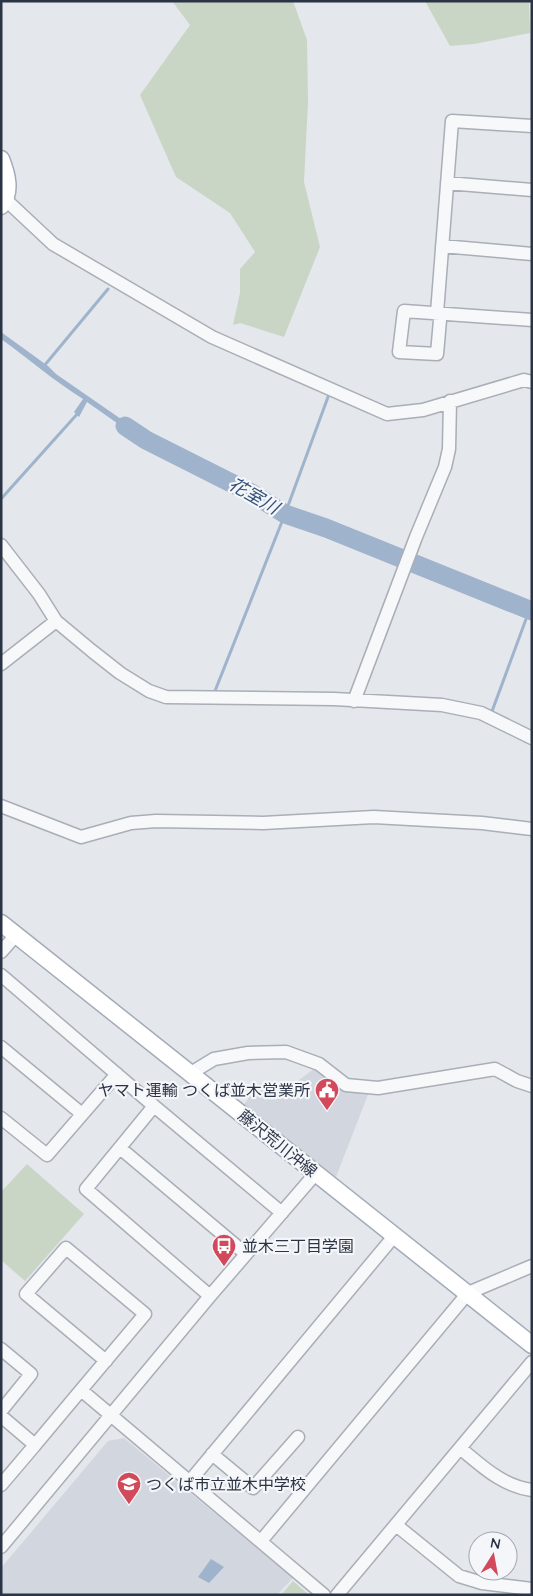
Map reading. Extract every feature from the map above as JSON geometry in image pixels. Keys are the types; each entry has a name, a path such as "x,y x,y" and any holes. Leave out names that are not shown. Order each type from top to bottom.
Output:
{"main road":[{"path":"1,159 7,172 8,183 4,203"},
{"name":"藤沢荒川沖線","path":"1,923 532,1345"}],"street":[{"path":"532,126 452,121 437,313 532,320"},
{"path":"447,183 532,190"},
{"path":"4,203 53,244 212,337 387,414 423,410 524,380 532,382"},
{"path":"442,246 532,254"},
{"path":"354,701 445,466 449,449 450,401"},
{"path":"1,545 39,594 56,621 120,673 148,691 166,697 314,698 442,705 481,713 532,738"},
{"path":"1,664 56,621"},
{"path":"1,806 81,836 131,823 156,821 263,823 374,816 482,823 532,829"},
{"path":"1,952 16,935"},
{"path":"1,975 282,1213"},
{"path":"1,1047 82,1114"},
{"path":"191,1073 214,1059 248,1052 286,1052 319,1064 346,1085 378,1088 495,1069 517,1081 532,1086"},
{"path":"1,1118 47,1155 117,1074"},
{"path":"154,1106 86,1189 210,1296"},
{"path":"120,1148 246,1254"},
{"path":"2,1545 210,1296 316,1173"},
{"path":"190,1481 395,1235"},
{"path":"1,1485 106,1362 145,1314 66,1248 26,1294 106,1362"},
{"path":"260,1541 468,1294 532,1266"},
{"path":"1,1349 31,1374 1,1411"},
{"path":"337,1595 532,1362"},
{"path":"81,1390 324,1595"},
{"path":"1,1416 35,1445"},
{"path":"212,1454 252,1488 298,1436"},
{"path":"460,1448 496,1478 514,1486 532,1490"},
{"path":"396,1525 459,1576 482,1583 532,1589"}],"shaded area":[{"path":"315,1068 369,1092 336,1177 243,1106 259,1083 283,1092"},
{"name":"つくば市立並木中学校","path":"124,1438 293,1578 277,1595 1,1595 1,1568 108,1441"}],"green space":[{"path":"172,1 293,1 307,40 308,102 304,182 320,247 284,337 240,323 233,325 240,293 240,269 255,252 230,213 176,177 140,95 190,25"},
{"path":"425,1 531,1 529,4 530,33 474,44 450,46"},
{"path":"27,1164 84,1214 25,1281 1,1260 1,1192"},
{"path":"293,1581 309,1595 281,1595"}],"water":[{"path":"1,332 48,366 56,374 147,437 144,442 87,402 79,417 74,412 83,399 1,339"},
{"path":"211,1559 224,1567 209,1583 198,1577"}],"waterway":[{"path":"44,366 108,289"},
{"path":"215,691 285,514 328,397"},
{"path":"1,499 79,412"},
{"name":"花室川","path":"125,426 146,440 253,494 285,514 326,528 532,611"},
{"path":"491,714 532,603"}],"place":[{"name":"ヤマト運輸 つくば並木営業所","path":"327,1111"},
{"name":"並木三丁目学園","path":"224,1267"},
{"name":"つくば市立並木中学校","path":"129,1505"}]}
